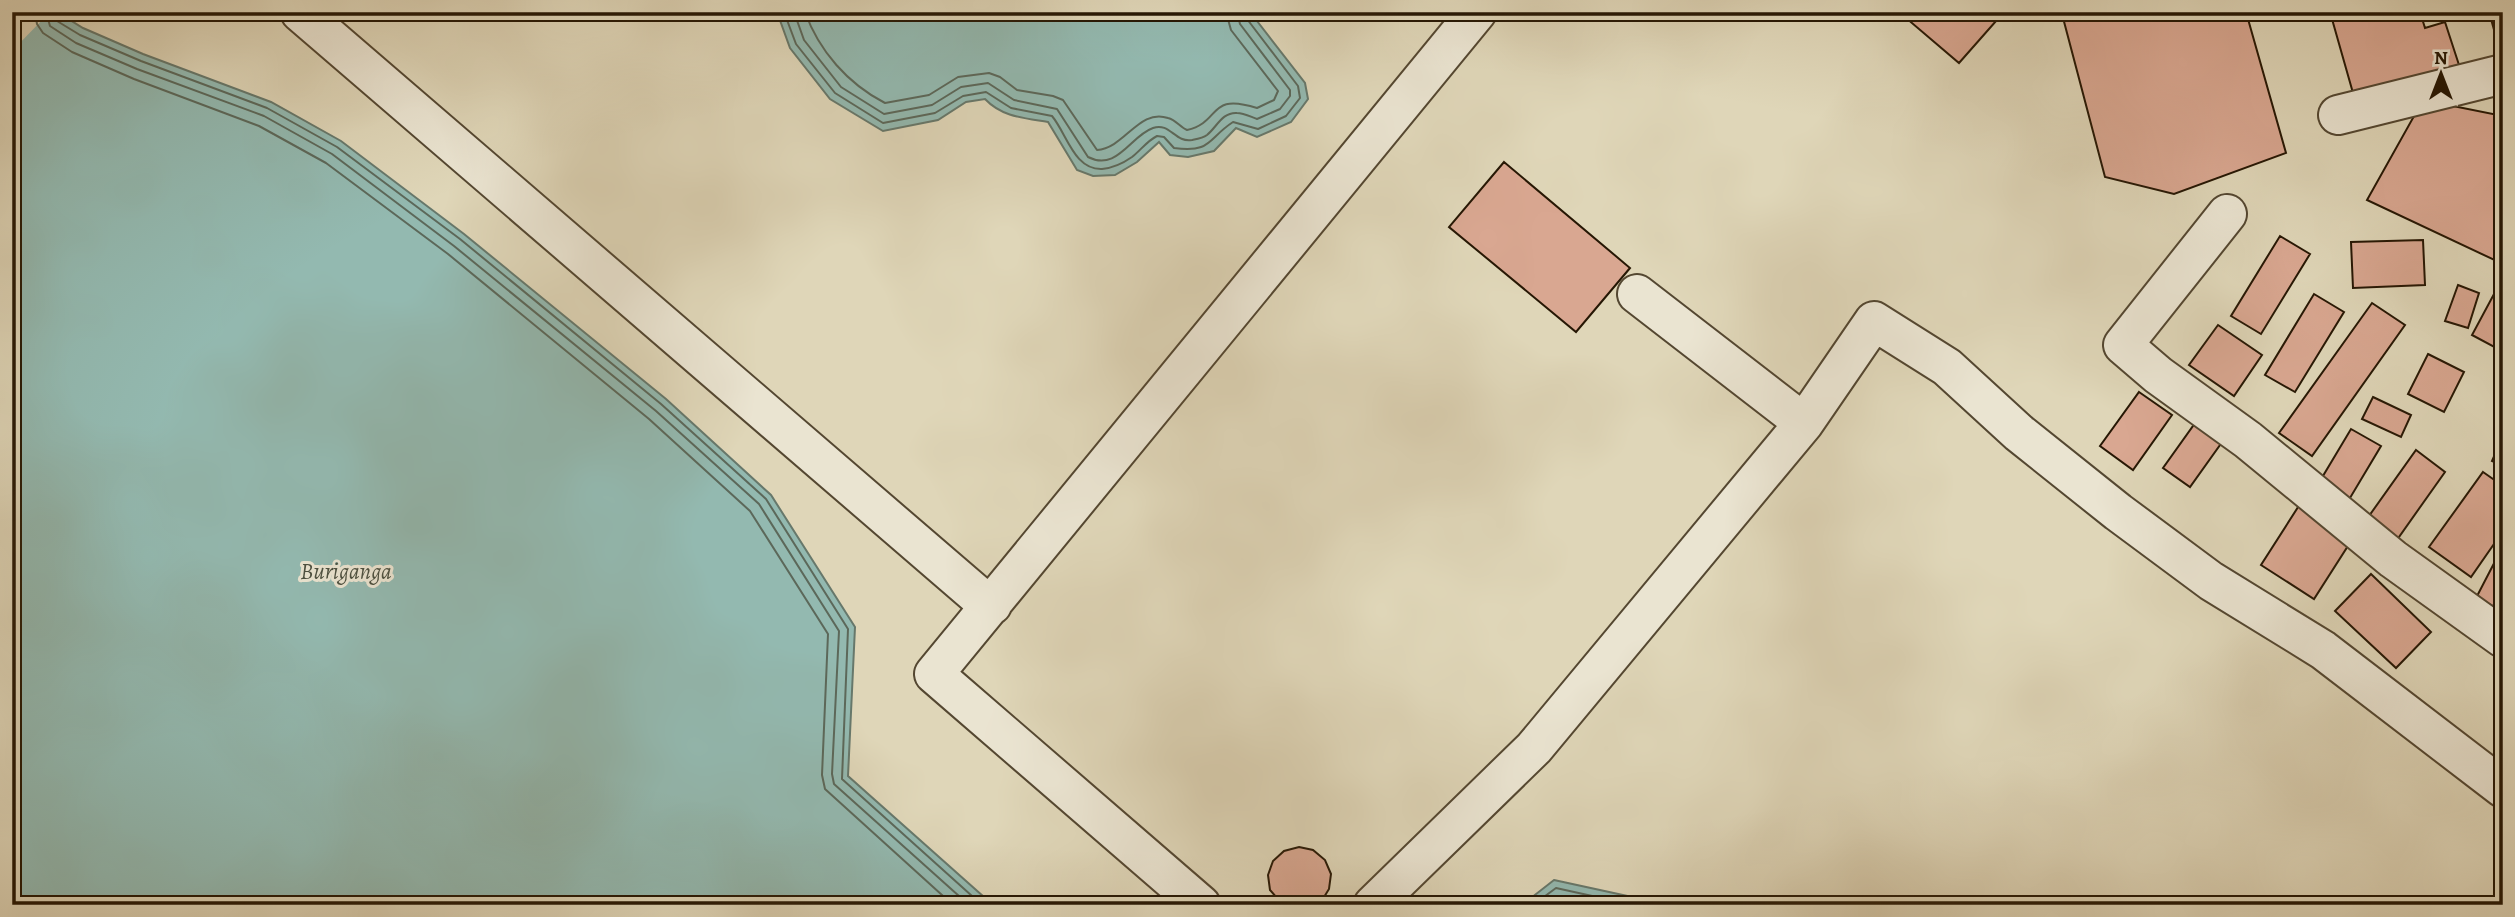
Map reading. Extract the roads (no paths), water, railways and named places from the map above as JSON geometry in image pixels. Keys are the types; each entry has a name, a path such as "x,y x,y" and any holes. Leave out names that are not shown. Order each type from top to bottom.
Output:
{"street":[{"path":"300,12 978,596 992,605"},
{"path":"1201,905 934,674 1476,12"},
{"path":"2338,115 2503,74"},
{"path":"2227,214 2123,345 2248,440 2393,559 2503,638"},
{"path":"1637,294 1804,423"},
{"path":"1373,905 1534,748 1804,423 1874,321 1947,368 2019,433 2118,512 2211,581 2323,650 2503,788"}],"water":[{"name":"Buriganga","path":"12,12 57,12 83,28 143,54 271,102 341,141 464,234 666,399 771,495 855,627 848,776 993,905 12,905"},
{"path":"777,12 1250,12 1305,83 1308,99 1291,122 1257,137 1236,128 1214,151 1188,157 1170,155 1159,142 1137,162 1115,175 1093,176 1077,170 1048,122 1006,113 985,99 966,102 938,120 883,131 830,99 790,48"},
{"path":"1554,880 1655,902 1663,905 1522,905"}]}
